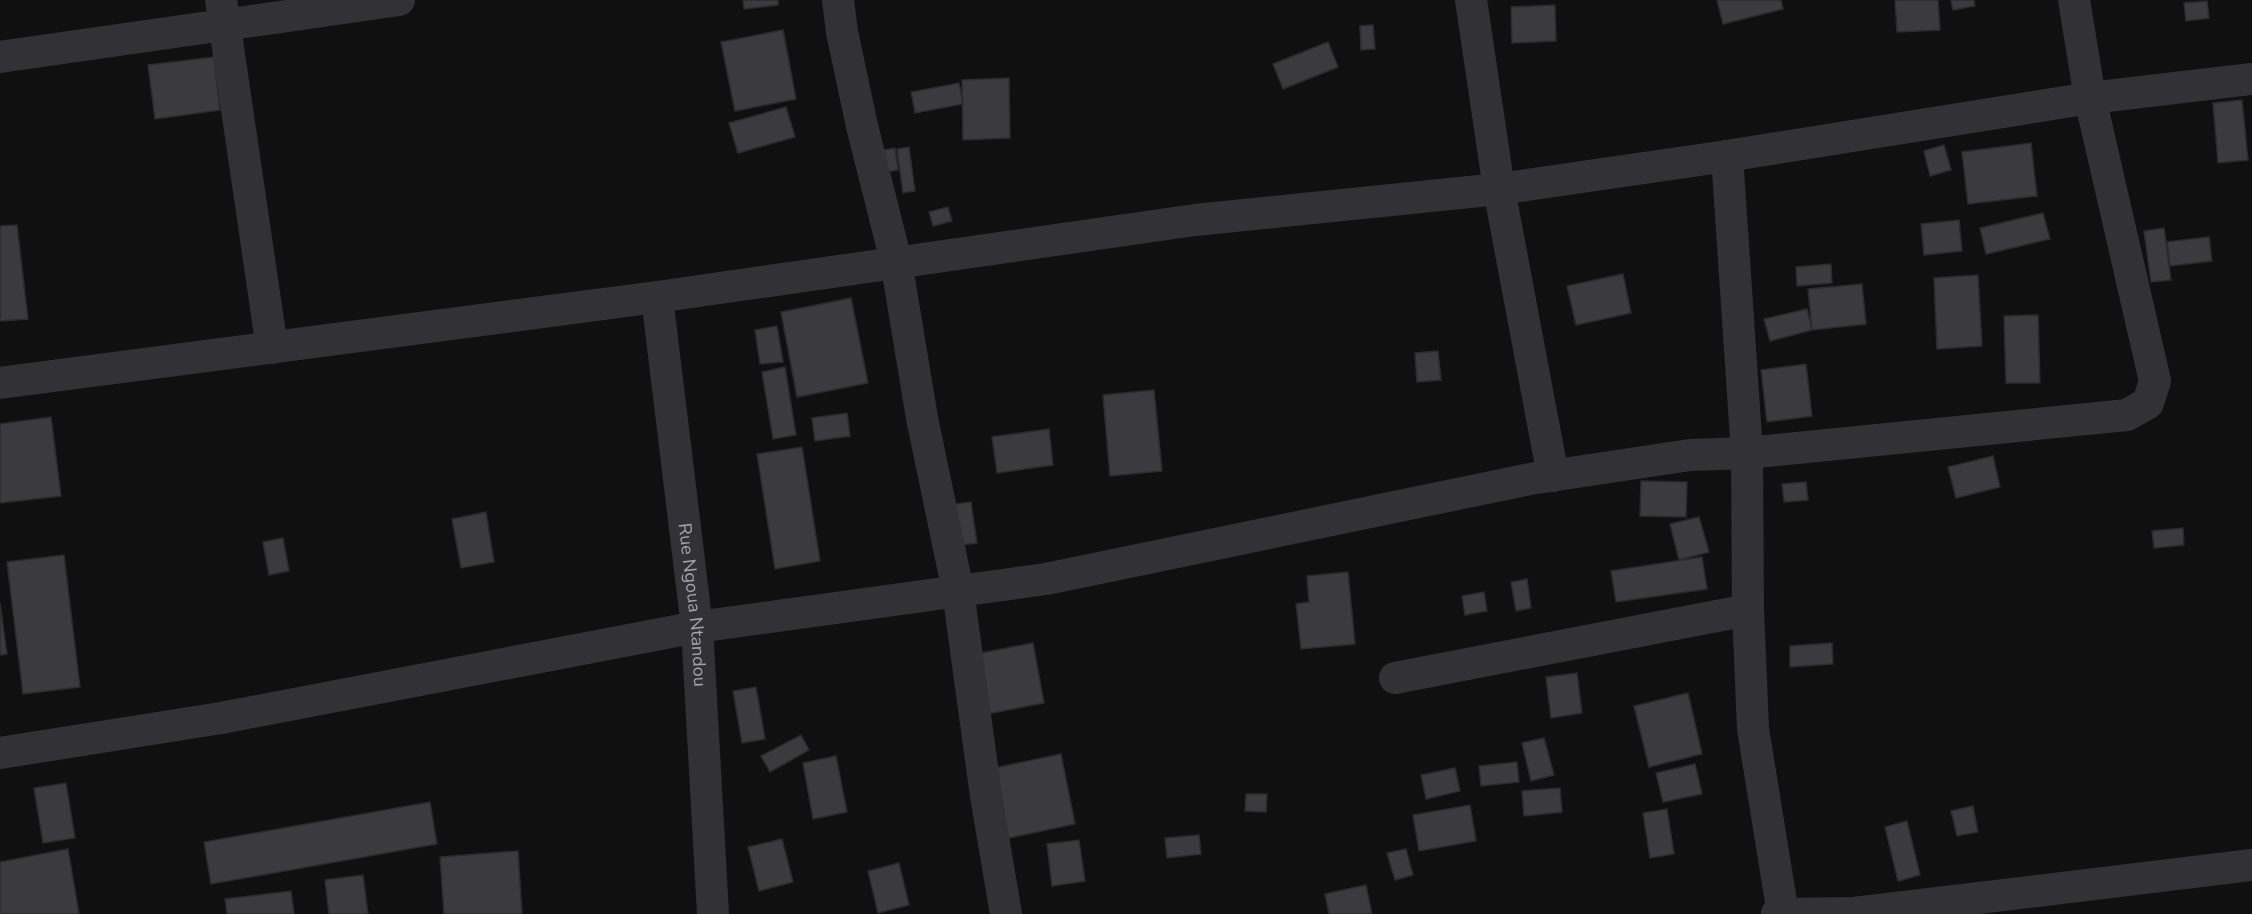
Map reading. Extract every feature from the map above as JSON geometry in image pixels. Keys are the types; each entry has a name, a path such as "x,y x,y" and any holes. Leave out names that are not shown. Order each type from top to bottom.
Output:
{"street":[{"path":"0,57 222,12 399,0"},
{"path":"838,0 842,32 862,126 896,261 922,418 958,591 1006,914"},
{"path":"1471,0 1500,189 1553,476"},
{"path":"0,753 221,718 697,627 1046,579 1553,476 1690,455 1747,453 2127,414 2148,403 2155,381 2090,98 2074,0"},
{"path":"222,12 272,348"},
{"path":"0,383 657,297 1195,220 1500,189 1727,156 2090,98 2252,79"},
{"path":"1727,156 1747,453 1748,610 1753,729 1783,914"},
{"name":"Rue Ngoua Ntandou","path":"657,297 697,627 712,914"},
{"path":"1395,678 1748,610"},
{"path":"1777,914 1854,913 2252,865"}],"building":[{"path":"743,0 778,0 778,5 744,9"},
{"path":"1717,0 1781,0 1783,9 1723,24"},
{"path":"1895,0 1938,0 1940,30 1897,32"},
{"path":"1951,0 1974,0 1975,6 1953,10"},
{"path":"2207,1 2209,18 2186,21 2184,3"},
{"path":"1555,5 1556,41 1512,43 1511,7"},
{"path":"1373,25 1375,49 1361,50 1360,26"},
{"path":"783,30 796,99 735,111 721,42"},
{"path":"1328,42 1338,67 1283,89 1273,64"},
{"path":"214,57 220,110 155,119 148,65"},
{"path":"1009,78 1010,138 963,140 962,80"},
{"path":"959,83 963,104 915,113 911,92"},
{"path":"2242,100 2248,160 2218,163 2213,103"},
{"path":"786,107 795,137 738,153 729,123"},
{"path":"2031,143 2037,196 1968,204 1962,152"},
{"path":"1944,145 1951,170 1930,176 1924,151"},
{"path":"909,147 915,191 903,193 897,149"},
{"path":"895,148 898,170 887,172 883,150"},
{"path":"948,207 952,221 933,226 929,212"},
{"path":"2043,213 2050,239 1986,254 1980,228"},
{"path":"1959,220 1962,251 1924,255 1921,224"},
{"path":"17,225 28,319 0,321 0,226"},
{"path":"2164,228 2171,280 2151,282 2144,231"},
{"path":"2209,237 2212,261 2170,266 2167,242"},
{"path":"1831,264 1832,283 1797,286 1796,267"},
{"path":"1623,274 1631,313 1576,325 1567,286"},
{"path":"1978,275 1982,346 1937,349 1934,278"},
{"path":"1862,284 1866,324 1812,330 1808,289"},
{"path":"851,298 868,383 797,397 781,312"},
{"path":"1807,309 1812,330 1770,341 1764,319"},
{"path":"2038,315 2040,383 2006,383 2004,316"},
{"path":"777,326 783,362 760,364 755,330"},
{"path":"1438,351 1441,380 1417,382 1415,353"},
{"path":"1806,364 1812,416 1767,422 1761,370"},
{"path":"785,367 796,435 773,439 762,372"},
{"path":"1154,390 1162,471 1110,476 1103,395"},
{"path":"847,413 850,436 815,441 812,418"},
{"path":"51,417 61,496 0,503 0,424"},
{"path":"1049,429 1053,465 997,473 992,437"},
{"path":"802,447 820,561 775,569 757,454"},
{"path":"1993,456 2000,487 1956,498 1948,467"},
{"path":"1641,481 1687,482 1686,517 1640,516"},
{"path":"1806,482 1808,500 1784,502 1782,484"},
{"path":"971,502 977,543 954,546 948,505"},
{"path":"486,512 494,562 461,568 452,519"},
{"path":"1699,517 1709,552 1679,560 1670,524"},
{"path":"2183,528 2184,545 2154,548 2152,531"},
{"path":"283,538 289,571 269,575 263,542"},
{"path":"64,555 80,687 23,694 7,562"},
{"path":"1702,557 1707,589 1616,602 1611,571"},
{"path":"1348,572 1355,644 1301,649 1296,604 1309,602 1307,576"},
{"path":"1527,579 1531,608 1516,611 1511,582"},
{"path":"1484,592 1487,611 1465,615 1462,596"},
{"path":"0,603 7,654 0,655"},
{"path":"1033,643 1044,703 971,717 960,657"},
{"path":"1832,643 1833,664 1790,667 1790,646"},
{"path":"1577,673 1582,713 1551,718 1546,677"},
{"path":"756,687 765,739 742,743 733,691"},
{"path":"1688,693 1702,754 1649,767 1634,706"},
{"path":"801,735 809,750 770,772 761,756"},
{"path":"1544,738 1554,775 1531,781 1522,743"},
{"path":"1061,754 1075,824 999,840 985,770"},
{"path":"836,756 847,812 813,819 803,763"},
{"path":"1517,762 1519,782 1481,786 1479,766"},
{"path":"1695,764 1702,794 1663,802 1656,773"},
{"path":"1455,768 1460,791 1426,799 1421,775"},
{"path":"66,783 75,838 43,843 34,788"},
{"path":"1560,788 1562,812 1524,816 1522,791"},
{"path":"1246,794 1267,794 1266,812 1245,811"},
{"path":"430,802 437,844 211,884 204,842"},
{"path":"1470,805 1476,841 1419,851 1413,815"},
{"path":"1973,806 1978,832 1957,836 1951,811"},
{"path":"1667,809 1674,854 1650,858 1643,813"},
{"path":"1907,821 1920,875 1898,881 1885,827"},
{"path":"1199,835 1201,854 1167,858 1165,838"},
{"path":"782,839 793,882 759,891 748,847"},
{"path":"1079,840 1085,881 1052,886 1047,844"},
{"path":"68,849 79,914 0,914 0,862"},
{"path":"1406,849 1413,875 1395,880 1387,853"},
{"path":"518,851 522,914 444,914 440,857"},
{"path":"899,863 909,905 878,913 868,871"},
{"path":"363,875 368,914 329,914 325,880"},
{"path":"1366,885 1372,914 1329,914 1325,894"},
{"path":"291,891 294,914 227,914 225,899"}]}
